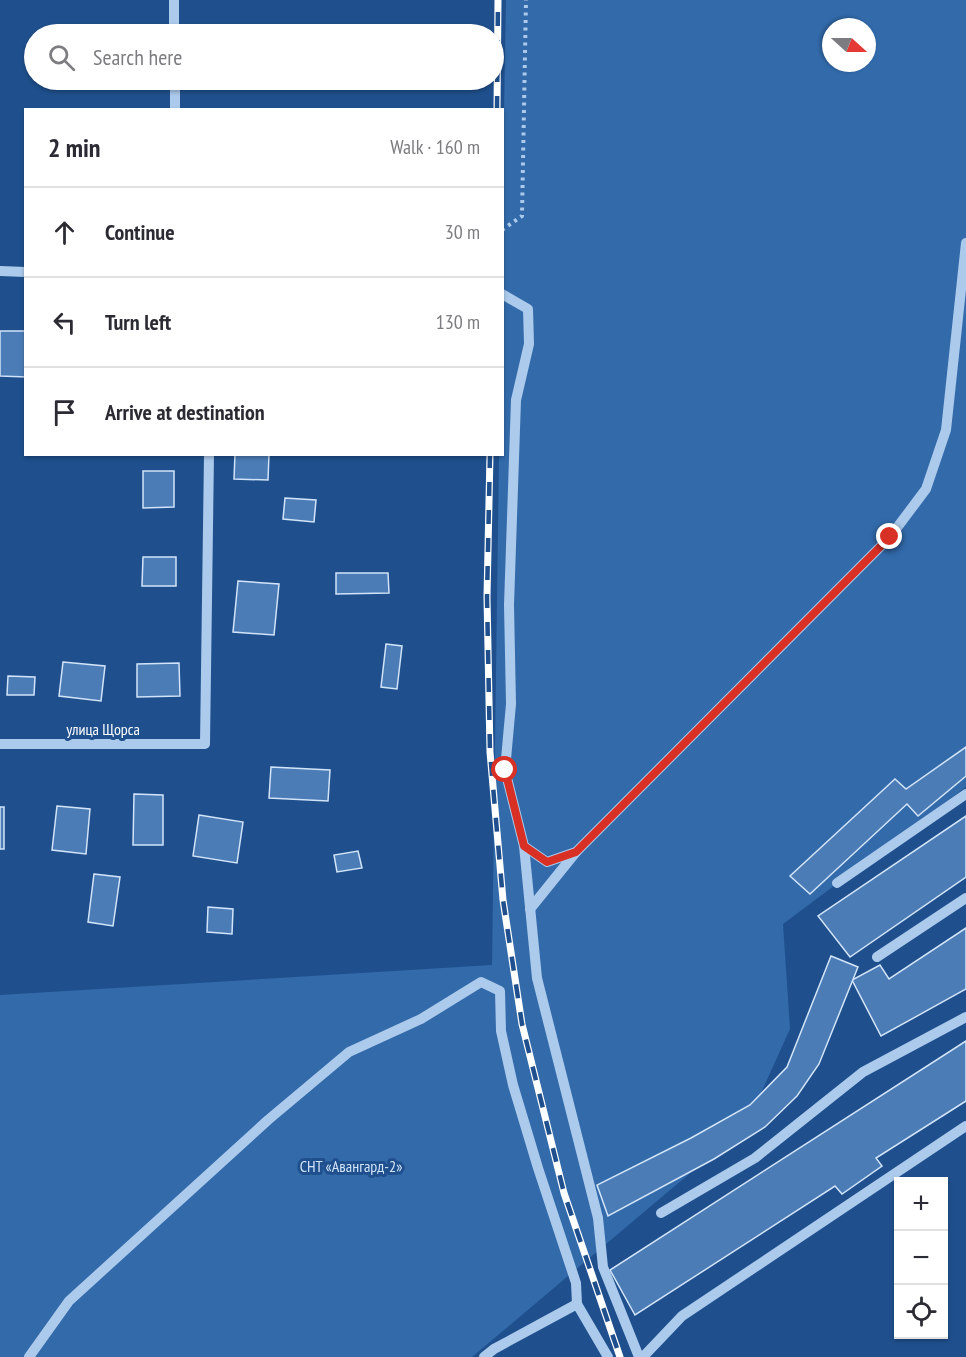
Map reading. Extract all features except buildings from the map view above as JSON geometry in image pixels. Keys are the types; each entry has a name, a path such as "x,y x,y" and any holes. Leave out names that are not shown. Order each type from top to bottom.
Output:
{"street":[{"path":"174,0 174,24"},
{"path":"175,90 175,108"},
{"path":"530,909 576,852 890,537 926,489 946,430 966,243"},
{"path":"0,271 24,272"},
{"path":"504,295 528,309 529,344 516,400 509,605 511,704 505,770 524,846 537,978 598,1218 603,1267 641,1357 682,1316 966,1126"},
{"name":"улица Щорса","path":"0,744 206,744 209,456"},
{"path":"837,883 966,794"},
{"path":"524,846 547,862 576,852"},
{"path":"877,957 966,898"},
{"path":"29,1357 69,1301 277,1112 349,1052 421,1019 481,982 500,991 501,1031 513,1085 576,1283 577,1304 608,1357"},
{"path":"661,1213 755,1158 863,1072 966,1017"},
{"path":"484,1357 494,1348 577,1304"}],"path":[{"path":"504,229 522,216 526,0"}],"green space":[{"name":"СНТ «Авангард-2»","path":"506,0 966,0 966,787 783,924 790,1029 746,1126 472,1357 0,1357 0,995 492,965 499,456 504,456"}],"railway":[{"path":"498,0 498,24"},
{"path":"497,90 497,108"},
{"path":"490,456 487,597 490,752 503,900 522,1024 564,1193 620,1357"}],"route":[{"path":"505,770 524,846 547,862 576,852 890,537"}]}
